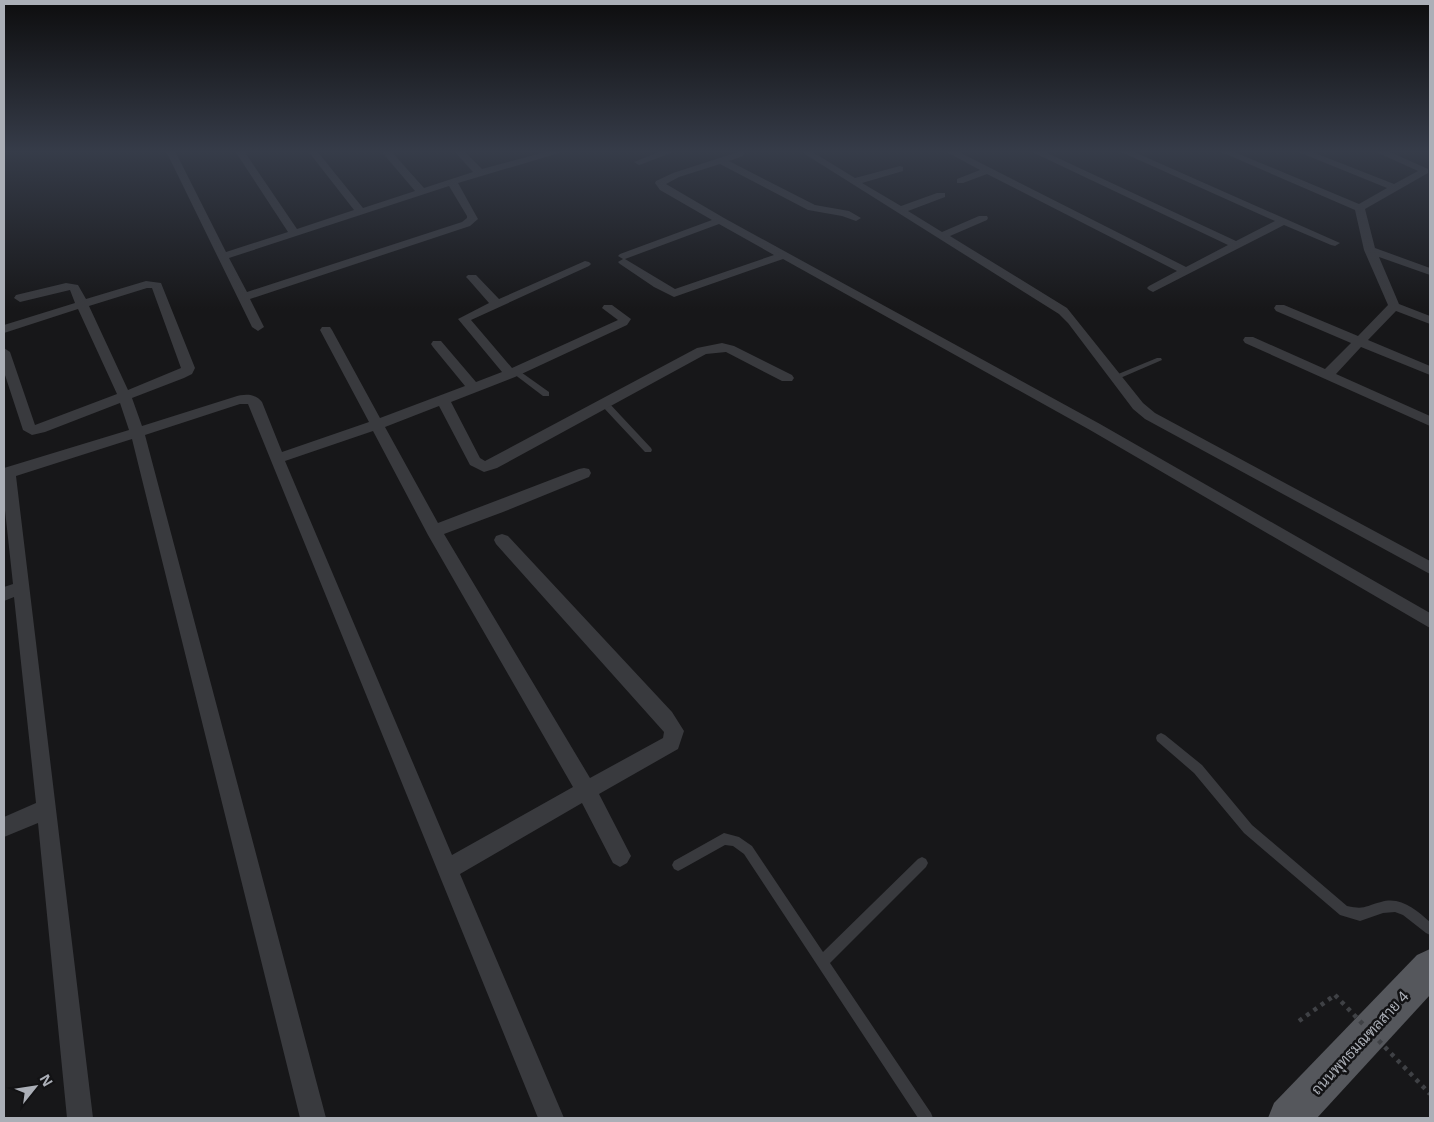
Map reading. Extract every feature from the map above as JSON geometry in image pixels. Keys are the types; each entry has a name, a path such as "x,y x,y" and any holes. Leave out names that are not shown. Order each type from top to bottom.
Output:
{"main road":[{"name":"ถนนพุทธมณฑลสาย 4","path":"1289,1118 1430,968"}],"street":[{"path":"195,203 258,327"},
{"path":"274,203 295,234"},
{"path":"354,203 361,212"},
{"path":"222,257 389,203"},
{"path":"244,297 466,224 473,219 465,203"},
{"path":"691,203 1096,427 1430,621"},
{"path":"803,203 812,208 856,218"},
{"path":"889,203 1063,311 1138,406 1150,416 1430,568"},
{"path":"900,210 918,203"},
{"path":"1051,203 1186,271"},
{"path":"1146,203 1236,245"},
{"path":"1242,203 1335,243"},
{"path":"1349,203 1360,208"},
{"path":"1360,208 1368,203"},
{"path":"1360,208 1370,250 1394,306 1430,320"},
{"path":"941,236 983,218"},
{"path":"720,220 624,259 664,289 674,293 784,255"},
{"path":"1153,288 1283,221"},
{"path":"1370,250 1430,272"},
{"path":"513,373 464,318 585,264"},
{"path":"472,277 496,303"},
{"path":"4,329 146,284 157,285 188,368 187,371 179,375 124,397 40,430 32,430 28,427 4,352"},
{"path":"20,298 71,286 82,304 124,397 137,431 313,1118"},
{"path":"1327,375 1394,306"},
{"path":"277,459 376,425 513,373 623,322 625,319 608,308"},
{"path":"1280,308 1430,370"},
{"path":"326,330 434,531 586,790 620,856"},
{"path":"1249,340 1430,421"},
{"path":"437,344 473,388"},
{"path":"443,400 476,461 484,467 702,351 714,348 730,349 788,378"},
{"path":"80,1118 47,809 12,591 6,473 239,400 250,399 255,402 551,1118"},
{"path":"434,531 505,505 584,472"},
{"path":"449,869 586,790 648,758 671,743 674,731 665,718 502,540"},
{"path":"4,827 47,809"}],"lane":[{"path":"1115,377 1159,360"},
{"path":"513,373 546,394"},
{"path":"604,404 648,450"},
{"path":"1160,738 1198,770 1248,829 1344,911 1360,915 1383,907 1395,906 1407,911 1430,929"},
{"path":"678,865 724,840 735,841 748,850 926,1118"},
{"path":"822,962 922,863"}],"path":[{"path":"1298,1021 1336,995 1430,1094"}]}
